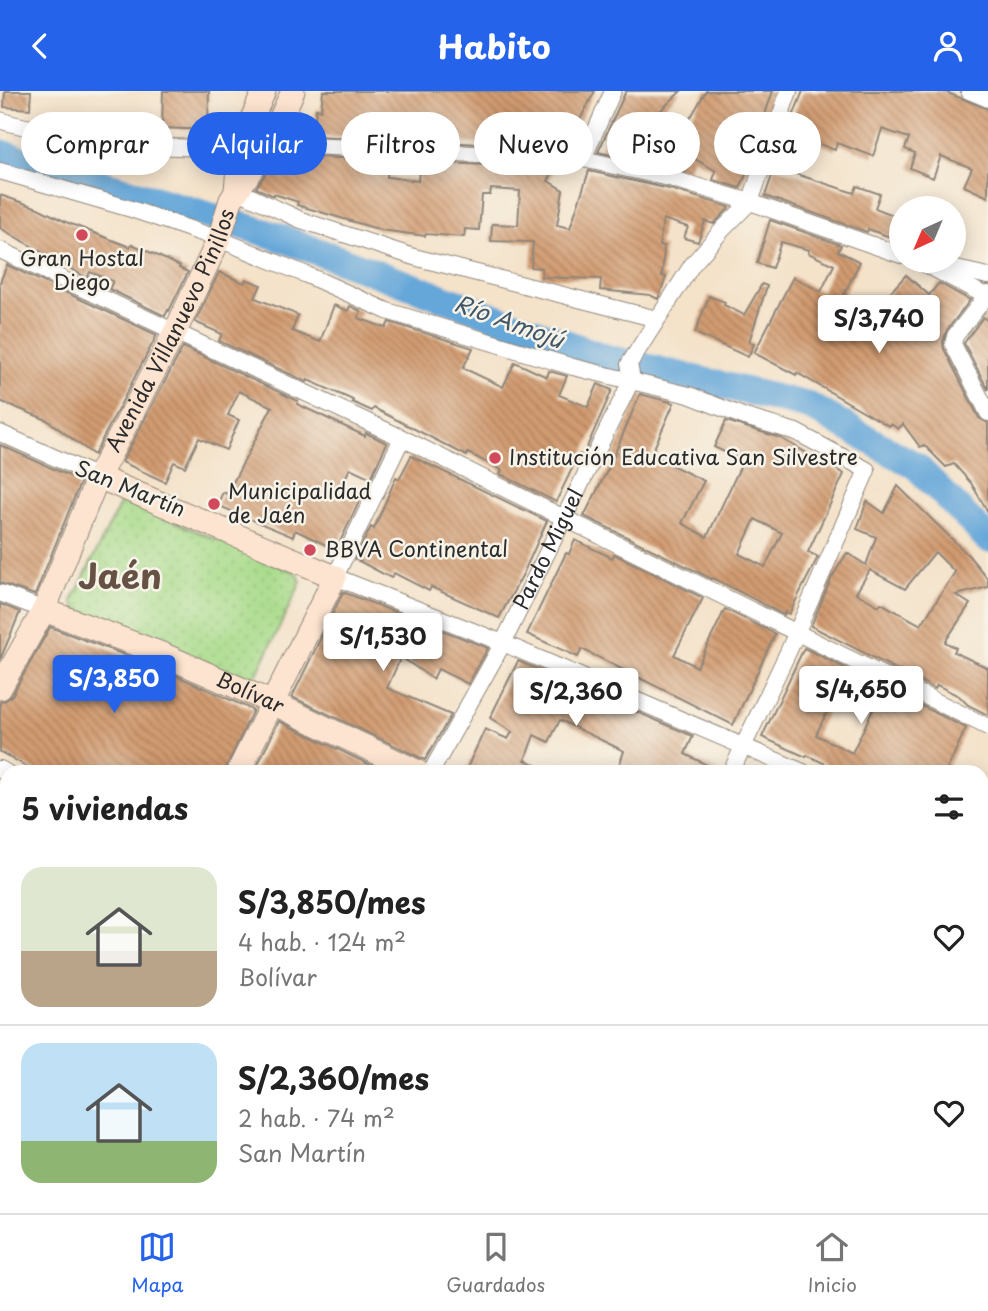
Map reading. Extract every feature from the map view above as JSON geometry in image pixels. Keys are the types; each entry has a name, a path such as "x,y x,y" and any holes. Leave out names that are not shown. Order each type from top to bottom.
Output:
{"street":[{"path":"255,112 264,91"},
{"path":"283,112 293,91"},
{"path":"593,136 612,91"},
{"path":"750,202 789,91"},
{"path":"969,91 988,99"},
{"path":"0,120 87,139 126,144 187,146"},
{"path":"327,147 474,154"},
{"path":"593,161 673,179 750,202 889,251"},
{"path":"0,171 220,234 387,311 573,367 630,372 745,417 796,432 867,470 797,632 735,765"},
{"path":"234,195 236,175"},
{"path":"234,195 248,175"},
{"path":"234,195 414,257 656,322"},
{"name":"Avenida Villanuevo Pinillos","path":"0,688 44,610 98,477 175,332 220,234 234,195"},
{"name":"Pardo Miguel","path":"435,765 503,643 656,322 692,265 750,202"},
{"path":"0,250 402,438 988,727"},
{"path":"966,272 988,277"},
{"path":"943,273 988,296 955,336 953,344 988,413"},
{"name":"San Martín","path":"0,433 98,477 335,577 503,643 787,765"},
{"path":"241,765 402,438"},
{"name":"Bolívar","path":"0,593 162,654 403,765"}],"green space":[{"path":"124,501 297,573 301,582 255,678 243,681 76,609 72,601 120,504"}],"building":[{"path":"5,91 31,91 30,109 4,107"},
{"path":"163,91 209,91 208,112 187,112 187,129 173,128 173,112 162,112"},
{"path":"323,91 493,91 517,94 517,91 595,91 584,112 474,112 474,144 460,143 460,112 341,112 341,137 327,137 327,112 316,112 316,109 321,110"},
{"path":"626,91 681,91 659,112 616,112"},
{"path":"706,91 773,91 766,112 714,112 714,170 700,162 700,112 694,112"},
{"path":"803,91 943,91 988,109 988,197 964,186 972,168 941,156 933,178 910,168 915,153 905,149 909,138 882,129 873,156 837,143 835,150 821,145 821,112 795,112"},
{"path":"607,132 607,154 598,152"},
{"path":"327,157 341,158 341,175 387,175 418,181 419,175 460,175 460,164 474,164 474,175 551,175 548,181 563,190 557,225 570,228 588,175 593,175 593,172 670,189 730,207 714,224 705,221 698,242 684,238 688,227 663,219 659,246 664,246 662,276 666,277 658,299 650,295 600,290 601,279 541,277 542,268 531,267 533,242 491,241 492,224 518,225 520,191 491,189 490,195 482,195 479,230 465,229 464,237 425,236 381,230 297,205 298,202 256,188 265,175 327,175"},
{"path":"715,175 746,175 740,188 713,180"},
{"path":"772,175 799,175 854,193 857,186 880,194 875,208 889,213 889,237 868,229 867,232 765,196"},
{"path":"0,195 130,247 132,244 180,266 179,268 188,272 169,311 165,316 109,289 113,281 90,272 87,278 0,228"},
{"path":"770,220 841,245 838,251 860,262 839,304 866,319 906,275 929,295 939,283 970,300 947,330 943,342 979,418 988,423 988,512 971,483 954,464 946,467 924,445 920,447 903,424 898,429 891,424 889,426 797,373 796,375 754,353 793,277 821,292 834,265 808,253 809,250 781,242 772,268 757,263"},
{"path":"7,265 157,335 94,455 47,420 0,401 0,282"},
{"path":"219,272 244,283 246,279 261,285 255,298 298,315 292,331 320,342 334,305 348,311 350,306 361,311 358,318 386,328 389,322 473,348 463,368 503,387 515,362 547,377 549,371 567,376 559,395 588,407 598,384 612,390 583,456 579,454 556,502 500,474 502,470 468,453 467,456 374,408 372,411 219,341 222,334 195,322"},
{"path":"762,284 767,286 749,342 754,344 748,357 695,333 709,296 725,302 724,305 744,315"},
{"path":"983,317 988,321 988,390 964,343"},
{"path":"183,347 365,436 366,433 387,443 371,478 350,468 340,490 360,500 336,550 295,530 293,537 217,505 223,492 227,494 272,407 239,391 228,415 239,420 226,450 199,438 185,467 174,462 165,482 122,462"},
{"path":"640,394 674,403 651,455 704,481 682,523 707,537 743,461 714,447 726,421 780,438 844,474 808,552 818,557 789,614 785,612 784,615 584,516 609,467","holes":["755,519 782,533 765,567 739,554"]},
{"path":"0,445 81,481 35,595 0,583"},
{"path":"411,456 547,521 499,618 431,587 429,591 394,573 391,578 355,559 371,527 374,529 396,477 399,479"},
{"path":"898,486 969,556 988,579 988,587 956,595 970,604 945,642 956,648 954,652 988,668 988,715 968,705 959,696 937,685 935,689 811,626 832,577 847,553 866,565 876,537 857,529 867,501 884,513","holes":["935,552 955,572 921,625 856,593 870,570 905,589"]},
{"path":"575,540 612,558 614,554 703,598 674,655 697,667 725,609 775,634 733,725 582,649 578,657 527,634 566,553 569,554"},
{"path":"343,592 488,648 468,684 438,669 433,679 401,657 387,688 451,715 425,760 292,697"},
{"path":"0,604 20,612 0,660"},
{"path":"50,627 157,667 253,710 227,765 24,765 0,752 0,702 12,695"},
{"path":"804,648 847,669 816,735 852,753 884,687 966,728 949,765 828,765 762,737"},
{"path":"518,661 693,736 685,754 707,765 619,765 624,751 560,720 549,742 534,735 525,760 536,765 468,765 485,729 508,739 512,732 490,718"},
{"path":"279,721 370,765 257,765"}],"waterway":[{"name":"Río Amojú","path":"0,153 273,235 603,357 809,406 916,466 988,539"}],"place":[{"name":"Gran Hostal Diego","path":"82,235"},
{"name":"Institución Educativa San Silvestre","path":"495,458"},
{"name":"Municipalidad de Jaén","path":"214,504"},
{"name":"BBVA Continental","path":"310,550"}],"district":[{"name":"Jaén","path":"120,577"}]}
